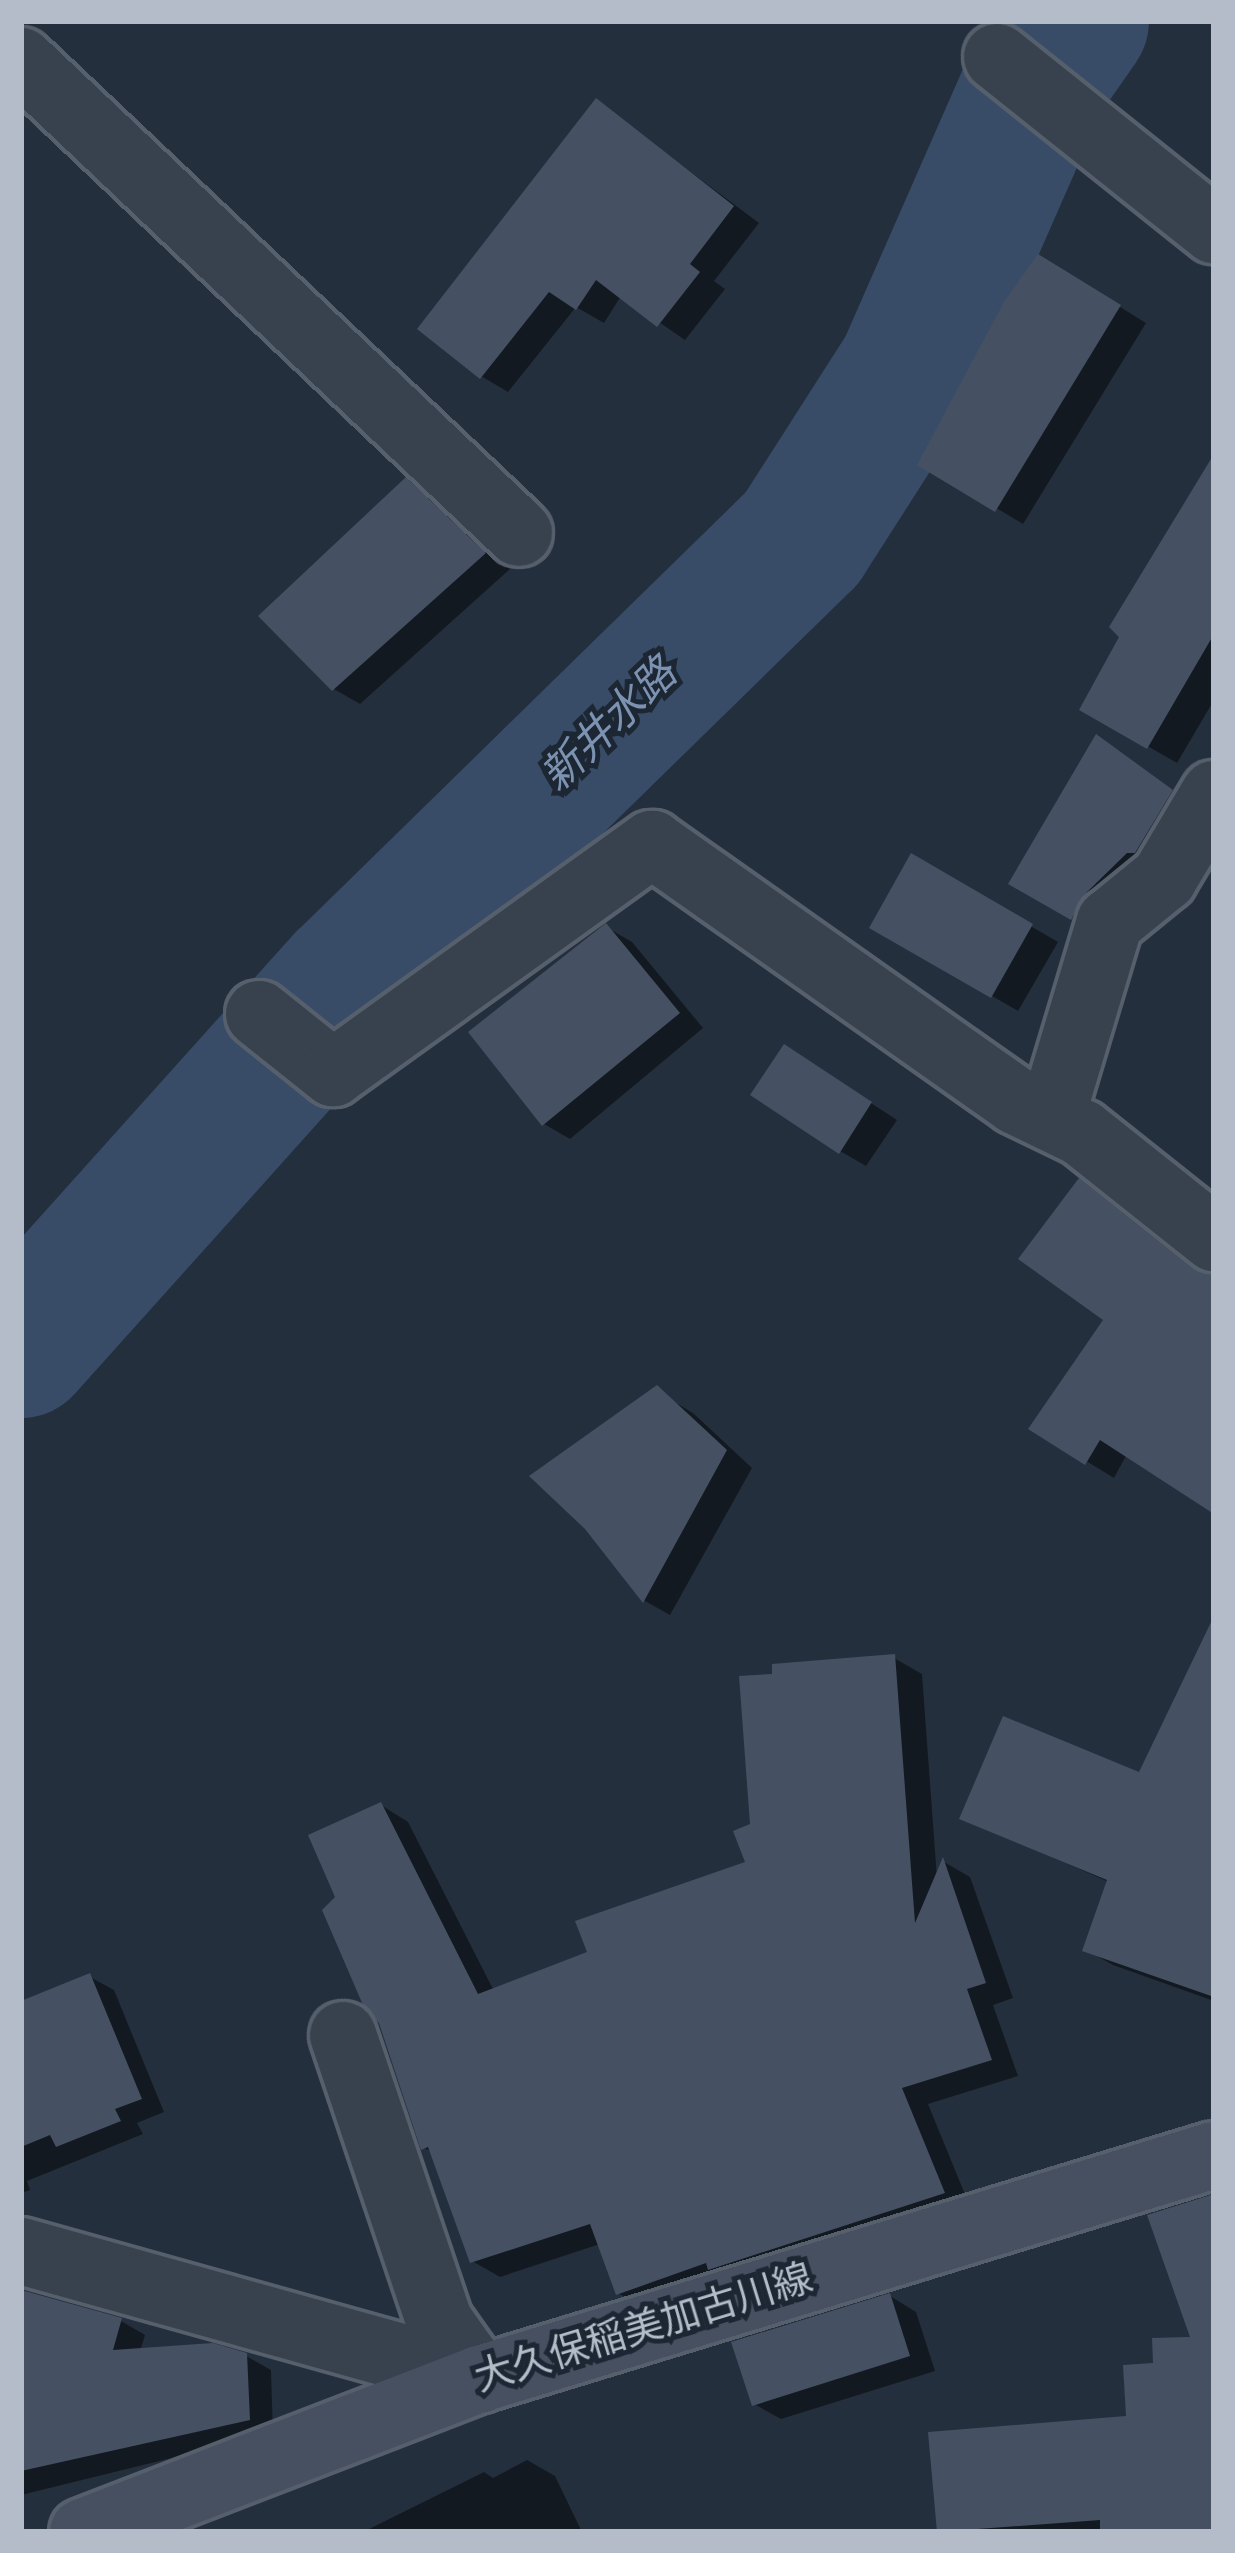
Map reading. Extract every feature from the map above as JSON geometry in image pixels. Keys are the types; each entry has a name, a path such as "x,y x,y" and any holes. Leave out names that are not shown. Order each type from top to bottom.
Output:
{"main road":[{"name":"大久保稲美加古川線","path":"83,2532 480,2379 1214,2155"}],"street":[{"path":"997,57 1214,230"},
{"path":"21,61 519,533"},
{"path":"1052,1115 1110,922 1164,878 1214,794"},
{"path":"262,1016 333,1073 652,844 1016,1101 1082,1132 1214,1238"},
{"path":"343,2035 440,2321 480,2379"},
{"path":"21,2251 480,2379"}],"building":[{"path":"596,98 734,206 690,264 700,272 657,327 596,280 576,310 549,292 480,379 417,329"},
{"path":"1038,254 1121,305 995,512 917,465 1004,302"},
{"path":"1214,454 1214,634 1147,749 1079,710 1119,637 1109,627"},
{"path":"406,477 486,553 332,691 258,616"},
{"path":"1096,734 1173,790 1135,853 1127,853 1086,893 1071,920 1008,884"},
{"path":"911,853 1033,924 991,998 869,928"},
{"path":"606,923 680,1013 542,1126 468,1032"},
{"path":"784,1044 872,1102 839,1154 750,1095"},
{"path":"1079,1178 1191,1267 1214,1275 1214,1514 1100,1440 1085,1465 1028,1429 1103,1320 1018,1259"},
{"path":"657,1385 727,1450 643,1603 585,1529 529,1476"},
{"path":"1214,1616 1214,1997 1082,1951 1107,1880 959,1819 1003,1716 1139,1772"},
{"path":"895,1654 915,1923 943,1857 986,1983 967,1989 992,2060 902,2088 945,2193 708,2270 706,2263 616,2295 590,2224 470,2263 428,2147 421,2150 379,2023 363,2005 322,1910 335,1897 308,1835 381,1802 478,1994 587,1952 575,1921 745,1862 733,1831 750,1824 739,1676 772,1674 772,1664"},
{"path":"90,1973 142,2099 115,2109 121,2121 56,2147 50,2135 21,2147 21,2001"},
{"path":"1214,2194 1214,2532 1100,2532 1100,2520 937,2532 928,2432 1126,2416 1123,2365 1153,2363 1152,2338 1190,2337 1147,2215"},
{"path":"21,2290 122,2318 113,2350 213,2343 247,2353 250,2420 21,2471"},
{"path":"890,2293 910,2356 752,2406 731,2342"}],"waterway":[{"name":"新井水路","path":"21,1346 348,982 802,538 909,371 1038,77 1077,21"}]}
